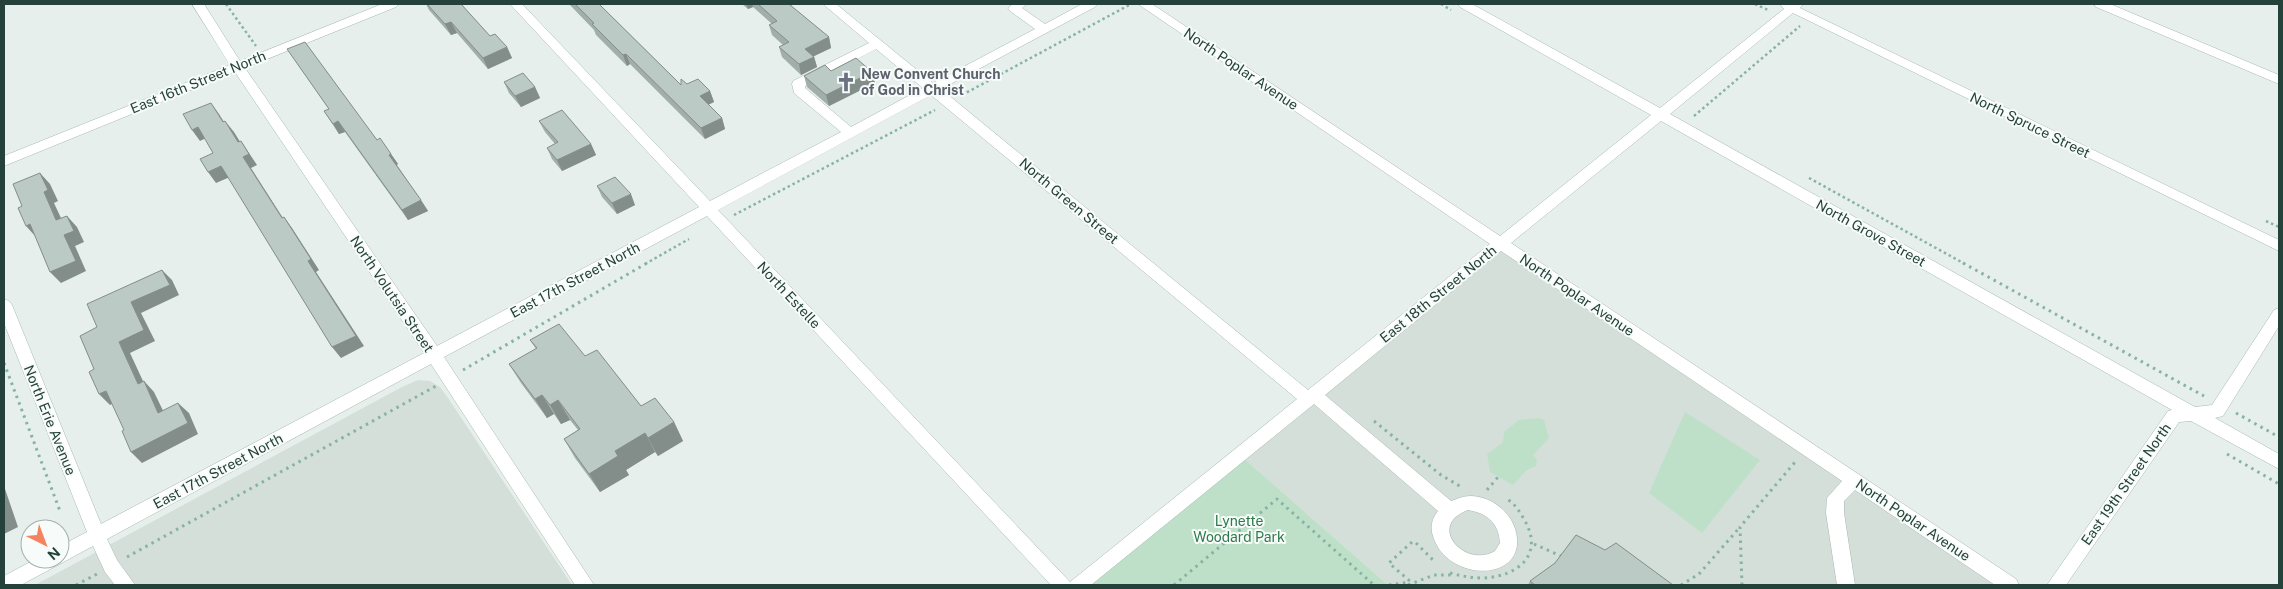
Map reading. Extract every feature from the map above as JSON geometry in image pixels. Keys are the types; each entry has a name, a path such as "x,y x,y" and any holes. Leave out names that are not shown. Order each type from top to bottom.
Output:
{"street":[{"name":"North Volutsia Street","path":"198,4 235,62 450,379 585,585"},
{"name":"East 16th Street North","path":"4,161 235,62 392,4"},
{"name":"North Estelle","path":"516,4 1063,585"},
{"name":"North Green Street","path":"829,4 1296,388 1311,398 1448,510"},
{"path":"1020,4 1014,8 1044,29"},
{"name":"East 17th Street North","path":"70,551 1044,29 1087,4"},
{"name":"North Poplar Avenue","path":"1144,4 2010,585"},
{"name":"North Grove Street","path":"1464,4 2279,462"},
{"path":"2100,4 2279,80"},
{"name":"East 18th Street North","path":"1078,585 1674,104 1790,5"},
{"name":"North Spruce Street","path":"1790,5 1810,18 2279,246"},
{"path":"850,133 799,90 798,84 878,43"},
{"name":"North Erie Avenue","path":"4,305 97,536 111,566 126,585"},
{"path":"2221,405 2279,314"},
{"name":"East 19th Street North","path":"2056,585 2174,416 2217,411 2221,405"},
{"path":"1846,585 1835,513 1836,498 1854,480"},
{"path":"4,585 34,569"}],"path":[{"path":"226,4 257,48 235,62"},
{"path":"720,222 1131,4"},
{"path":"1765,8 1770,4"},
{"path":"1682,126 1810,18"},
{"path":"1674,104 1703,120"},
{"path":"1807,177 2279,437"},
{"path":"76,585 376,422 693,236"},
{"path":"4,363 60,511"},
{"path":"1681,585 1699,574 1799,458"},
{"path":"1486,491 1498,477"},
{"path":"1174,585 1277,500 1374,585"},
{"path":"1740,527 1742,585"},
{"path":"1410,583 1389,564 1412,542"},
{"path":"1534,544 1568,559"},
{"path":"1389,585 1410,583 1440,574 1452,575 1464,580"}],"shaded area":[{"path":"1500,243 2010,585 1388,585 1240,455"},
{"path":"418,380 430,381 440,387 572,585 35,585 65,569 70,569 70,566"}],"green space":[{"path":"1685,412 1760,460 1702,533 1649,493"},
{"path":"1539,418 1544,420 1549,438 1533,455 1537,460 1536,466 1527,470 1513,485 1490,472 1487,454 1503,442 1504,432 1519,420"},
{"name":"Lynette Woodard Park","path":"1240,455 1388,585 1078,585"}],"building":[{"path":"427,4 461,4 490,36 495,34 507,47 483,58 451,22 445,24"},
{"path":"575,4 599,4 681,85 681,79 687,84 698,79 710,91 700,96 722,118 701,128 626,54 623,55"},
{"path":"758,4 789,4 829,37 805,49 814,57 799,64 779,47 789,42 769,25 777,21"},
{"path":"305,42 377,140 380,138 391,154 389,155 421,200 402,210 338,121 333,124 324,111 329,109 287,49"},
{"path":"856,58 872,72 826,95 804,76 825,65 831,71"},
{"path":"523,73 535,87 515,96 504,82"},
{"path":"211,103 238,142 241,141 249,154 243,157 311,259 308,261 356,336 332,347 221,166 208,172 200,159 213,153 198,127 192,130 183,114"},
{"path":"562,110 591,144 557,160 547,148 558,142 539,121"},
{"path":"40,173 48,190 44,192 56,220 67,216 74,231 64,235 76,261 50,272 30,224 26,226 18,208 22,206 13,184"},
{"path":"615,177 631,194 612,203 597,186"},
{"path":"162,270 170,285 131,302 144,330 119,342 138,384 144,381 158,413 178,403 188,423 131,452 122,431 124,430 106,391 99,394 89,372 94,369 80,336 97,327 87,304"},
{"path":"559,324 585,356 597,350 641,406 655,398 674,422 648,438 645,433 615,451 618,456 589,474 564,439 580,429 558,400 550,405 542,395 535,399 509,364 537,348 530,340"},
{"path":"1576,535 1605,550 1616,543 1673,585 1535,585 1530,581 1555,563"}],"place":[{"name":"New Convent Church of God in Christ","path":"846,82"}]}
